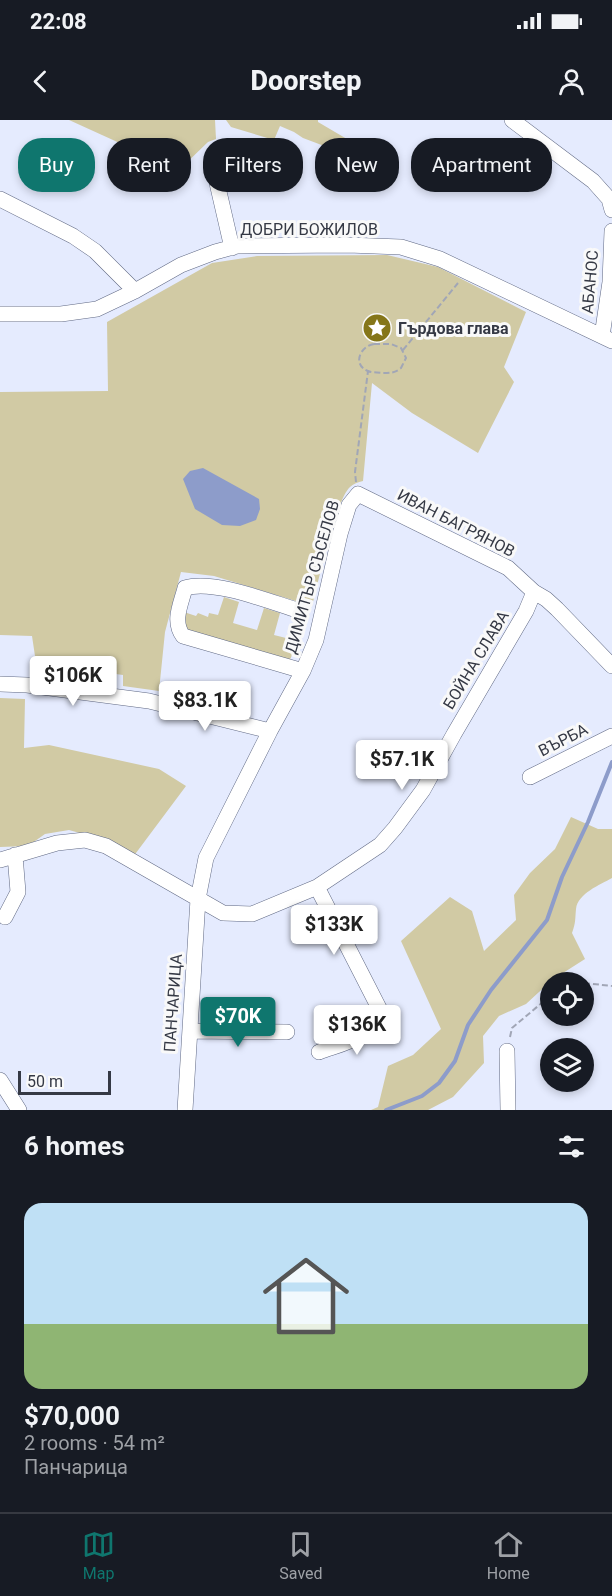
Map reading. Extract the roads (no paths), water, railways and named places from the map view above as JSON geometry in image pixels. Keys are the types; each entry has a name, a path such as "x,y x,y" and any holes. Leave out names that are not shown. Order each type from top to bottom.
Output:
{"street":[{"path":"512,120 593,182 609,199 612,210"},
{"path":"219,192 232,248"},
{"path":"0,199 48,223 95,251 135,291"},
{"name":"АБАНОС","path":"607,338 612,231"},
{"name":"ДОБРИ БОЖИЛОВ","path":"0,314 61,314 97,309 182,265 232,248 348,245 402,247 440,259 607,338"},
{"name":"ИВАН БАГРЯНОВ","path":"358,494 508,568 557,609 612,666"},
{"name":"ДИМИТЪР СЪСЕЛОВ","path":"198,899 206,858 303,671 316,640 340,534 349,505 358,494"},
{"path":"300,611 213,586 195,585 185,588 177,619 178,629 183,636 303,671"},
{"name":"БОЙНА СЛАВА","path":"0,860 57,843 85,840 106,846 223,912 252,914 317,887 380,845 423,790 526,612 534,592"},
{"path":"0,684 27,685 149,701 270,731"},
{"name":"ВЪРБА","path":"530,777 612,735"},
{"path":"5,917 18,892 15,855"},
{"path":"317,887 380,1010 375,1024 359,1038 319,1052"},
{"name":"ПАНЧАРИЦА","path":"185,1110 198,899"},
{"path":"190,1031 287,1032"},
{"path":"507,1051 508,1110"},
{"path":"0,1080 19,1110"}],"water":[{"path":"203,468 259,499 260,509 256,520 240,526 222,525 195,509 183,479 190,471"}],"waterway":[{"path":"386,1110 422,1096 439,1083 455,1061 468,1025 491,990 547,920 562,877 588,822 612,762"}],"place":[{"name":"Гърдова глава","path":"377,328"}]}
